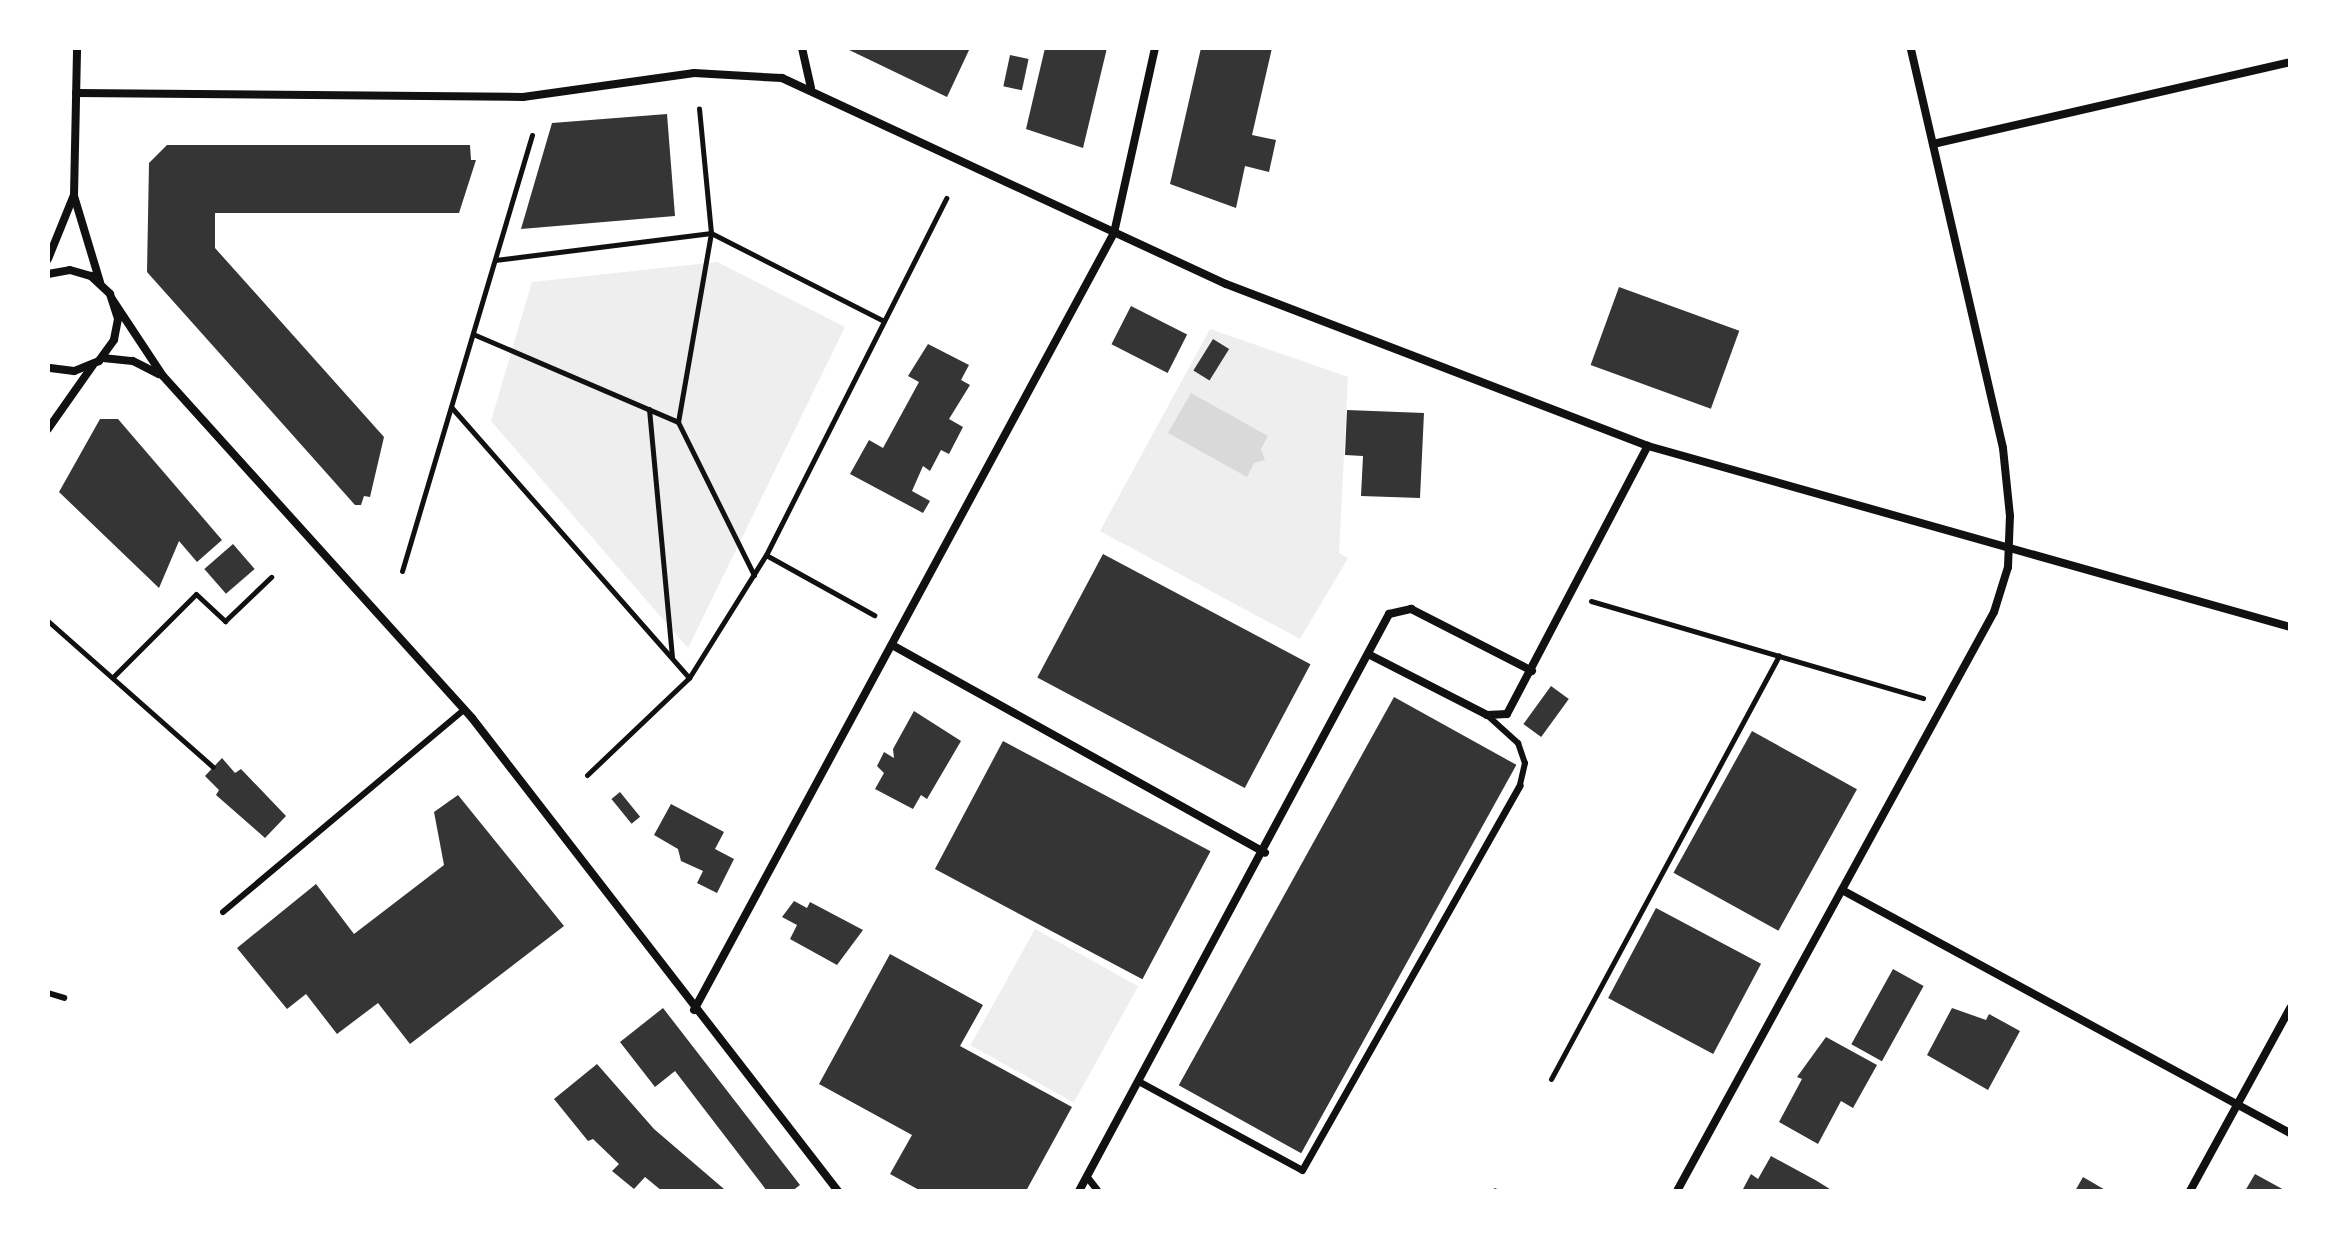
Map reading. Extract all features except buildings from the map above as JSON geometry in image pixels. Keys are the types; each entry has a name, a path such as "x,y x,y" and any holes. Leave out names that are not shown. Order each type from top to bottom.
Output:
{"street":[{"path":"77,48 74,195 100,282 163,376 464,710 694,1010 838,1191"},
{"path":"802,48 811,88"},
{"path":"694,1010 1114,233 1155,48"},
{"path":"1677,1191 1994,612 2010,548 2003,448 1911,48"},
{"path":"1933,144 2290,62"},
{"path":"76,93 523,97 711,72 766,75 811,88 1226,284 1648,446 2290,627"},
{"path":"48,259 74,195"},
{"path":"48,274 70,270 100,282"},
{"path":"48,368 69,372 103,358 118,324 112,299"},
{"path":"103,358 133,361 163,376"},
{"path":"48,429 94,364"},
{"path":"1368,654 1487,715 1510,711 1648,446"},
{"path":"1079,1191 1265,853 1389,614 1407,608 1532,671"},
{"path":"892,645 1265,853"},
{"path":"1140,1082 1302,1170 1520,785"},
{"path":"1842,890 2290,1133"},
{"path":"2190,1191 2290,1008"},
{"path":"1087,1177 1098,1191"}],"lane":[{"path":"223,912 464,710"},
{"path":"1487,715 1518,743 1525,763 1520,785"},
{"path":"48,993 64,998"}],"path":[{"path":"699,109 711,233 678,422 754,575"},
{"path":"402,571 532,135"},
{"path":"587,775 689,678 754,575 946,198"},
{"path":"495,260 711,233 884,321"},
{"path":"473,334 678,422"},
{"path":"452,408 689,678"},
{"path":"649,409 672,658"},
{"path":"766,555 874,615"},
{"path":"113,677 196,594 225,621 271,577"},
{"path":"1571,595 1944,704"},
{"path":"48,621 213,767"},
{"path":"1551,1079 1779,656"}],"shaded area":[{"path":"717,262 845,327 688,648 491,421 532,282"},
{"path":"1210,329 1348,377 1339,553 1348,558 1300,639 1100,531"},
{"path":"1191,393 1268,436 1261,449 1265,460 1254,463 1247,477 1168,433"},
{"path":"1035,929 1138,986 1074,1103 971,1045"}]}
